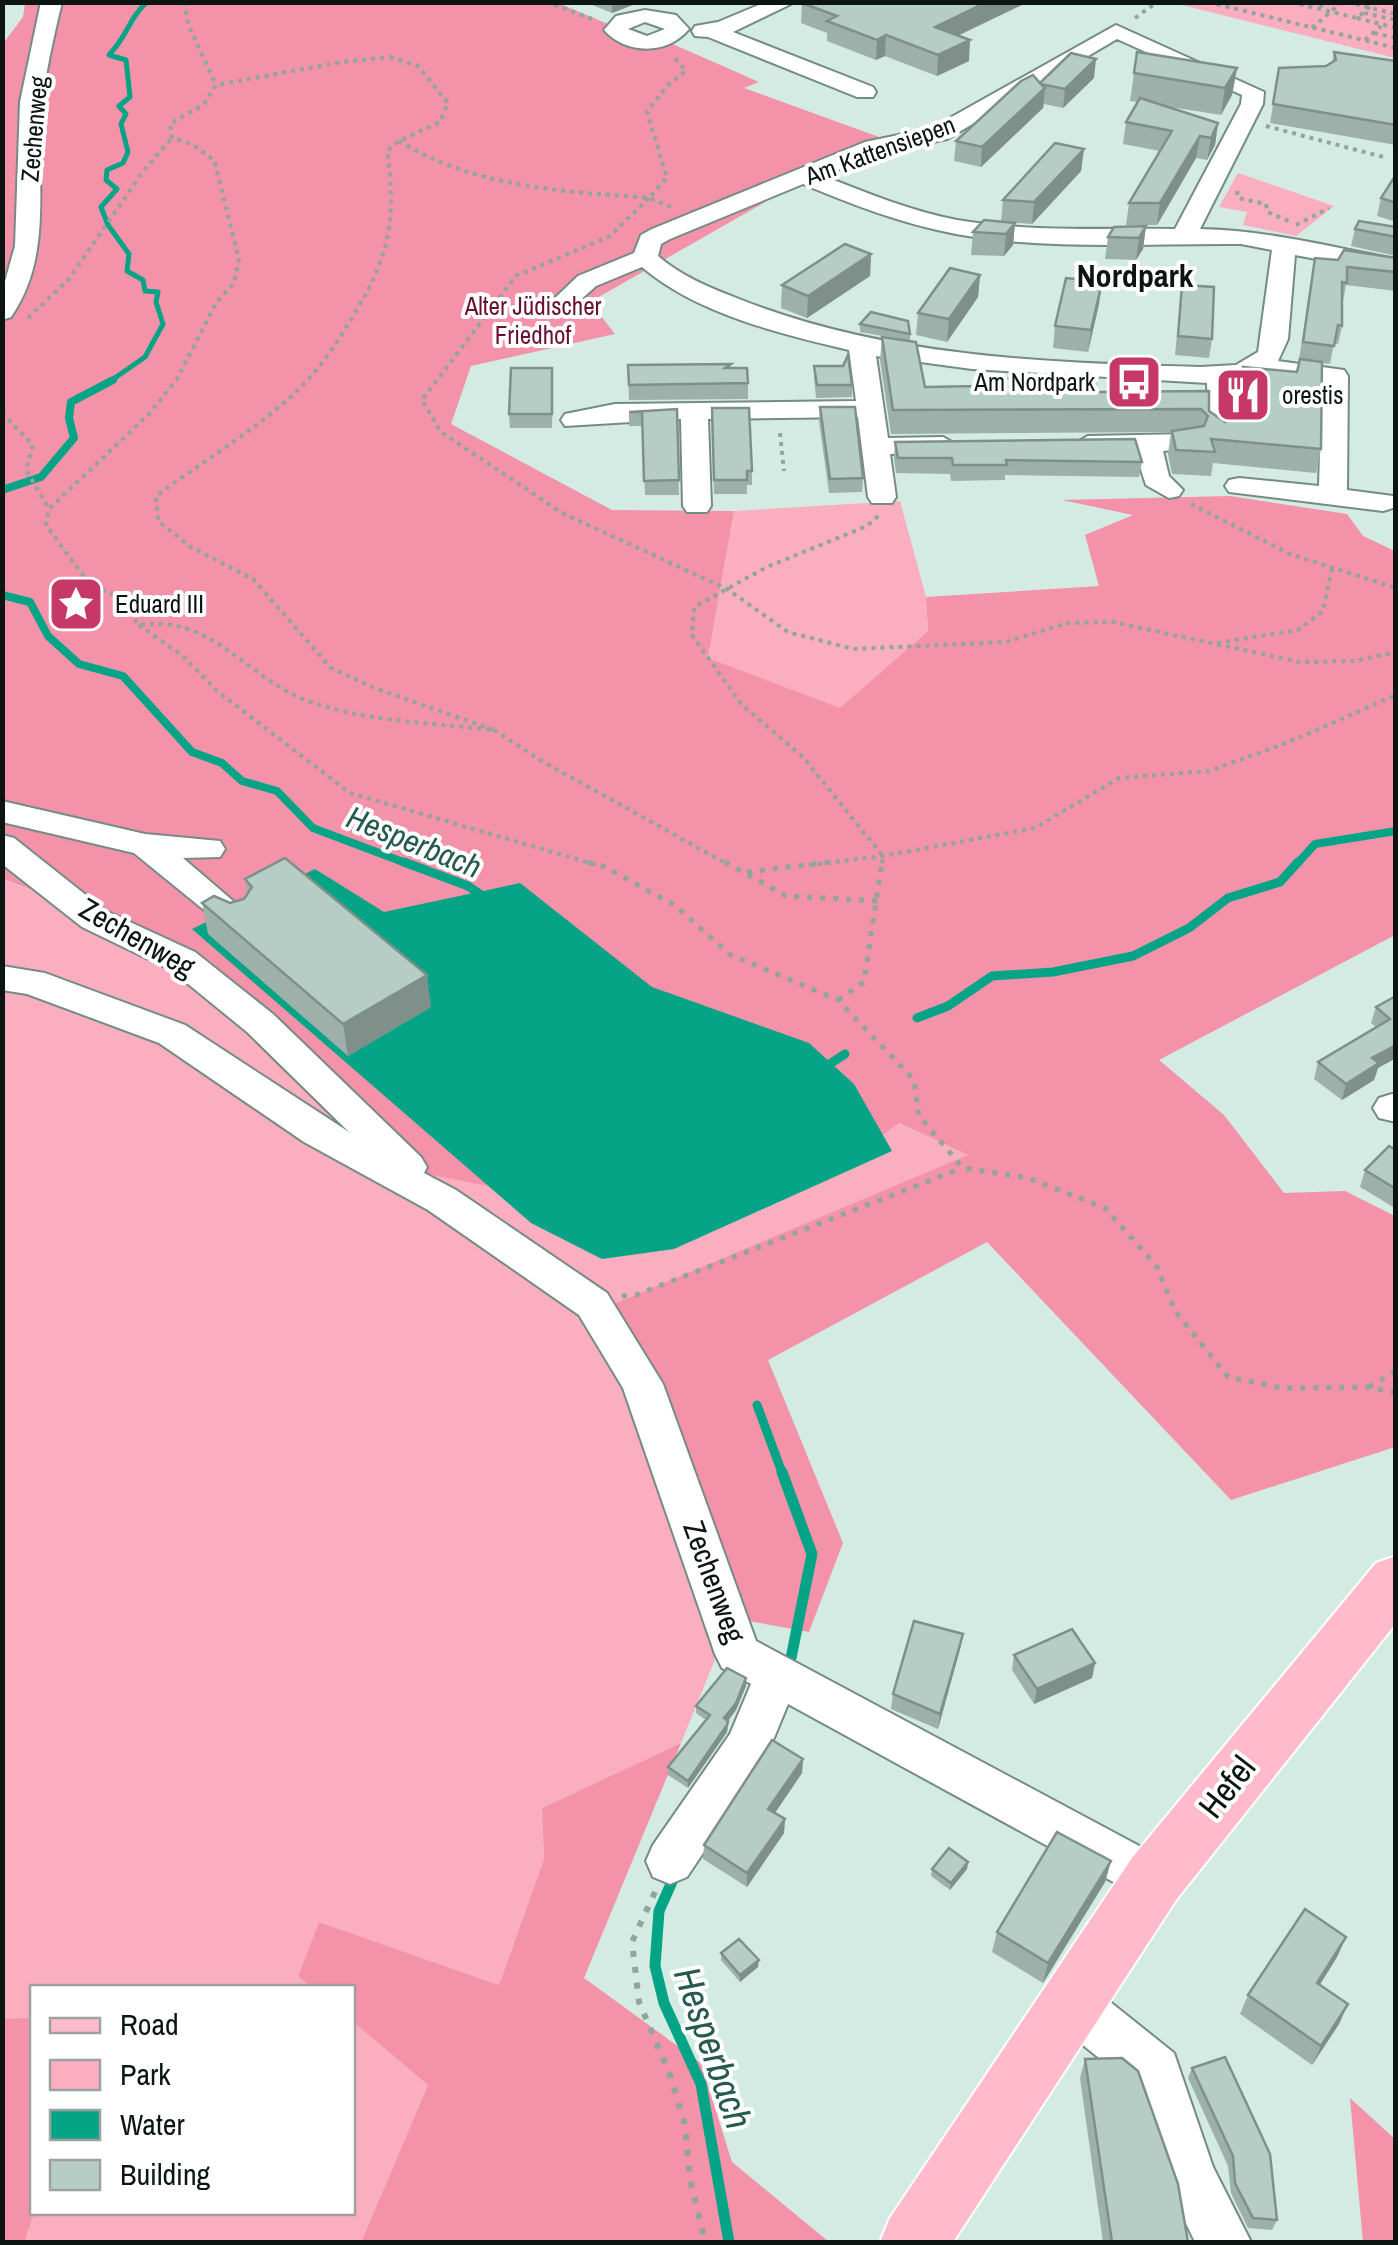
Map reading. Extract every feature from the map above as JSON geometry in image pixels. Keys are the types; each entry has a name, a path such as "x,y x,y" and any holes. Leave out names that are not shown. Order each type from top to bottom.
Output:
{"main road":[{"name":"Hefel","path":"914,2242 1154,1879 1396,1580"}],"street":[{"name":"Zechenweg","path":"11,317 25,246 29,118 52,2"},
{"path":"710,30 785,2"},
{"path":"694,8 672,25 670,38 648,42 625,39 615,30 624,21 645,16 672,25 710,30 864,92"},
{"name":"Am Kattensiepen","path":"645,257 650,240 697,220 888,142 939,134 1116,30 1252,95"},
{"path":"1187,235 1188,222 1252,95 1280,99"},
{"path":"806,177 888,210 957,227 1022,234 1241,237 1284,232 1396,267"},
{"path":"1257,366 1274,349 1284,232"},
{"path":"567,298 587,281 645,257 685,285 764,320 862,347 953,361 1215,374 1257,366 1335,376 1333,496"},
{"path":"862,347 882,497"},
{"path":"1215,374 1222,435"},
{"path":"575,420 614,412 870,409"},
{"path":"694,411 696,506"},
{"path":"1060,444 1187,442"},
{"path":"1147,443 1156,480 1169,490"},
{"path":"875,446 972,445"},
{"path":"1239,486 1383,502"},
{"path":"2,811 145,845 208,849"},
{"path":"145,845 237,918"},
{"name":"Zechenweg","path":"2,846 94,919 183,961 260,1023 442,1200"},
{"name":"Zechenweg","path":"2,978 32,982 172,1034 317,1132 442,1200 593,1304 642,1384 738,1654 1154,1879"},
{"path":"670,1861 748,1747 777,1675"},
{"path":"1071,2003 1156,2071 1190,2178 1224,2242"}],"path":[{"path":"11,317 37,314 69,279 144,170 172,138 170,124 198,110 213,94 216,85 188,24 184,2"},
{"path":"546,2 615,30"},
{"path":"1208,2 1396,48"},
{"path":"1291,2 1396,28"},
{"path":"1311,2 1324,6"},
{"path":"1312,28 1344,2 1396,17"},
{"path":"1357,18 1375,2"},
{"path":"1364,13 1396,17"},
{"path":"1365,40 1382,25"},
{"path":"1374,33 1396,38"},
{"path":"648,42 675,58 686,71 667,86 647,112 648,132 665,159 667,178 650,198"},
{"path":"216,85 372,58 406,59 435,81 448,103 440,122 399,141 387,151 393,192 386,251 378,274 330,354 296,392 156,496 158,521 190,547 253,579 331,668 378,690 494,730 540,760 786,896 878,902"},
{"path":"1252,95 1387,158"},
{"path":"172,138 214,160 239,259 234,284 216,304 177,379 149,414 49,509 46,525 52,536 88,582 115,596 139,625 184,656 217,691 350,793 605,867 676,906 729,954 838,1000 914,1080 919,1116 964,1168"},
{"path":"399,141 420,156 490,181 650,198 697,220"},
{"path":"1238,188 1238,198 1266,204 1267,212 1284,232 1329,208"},
{"path":"778,410 784,470"},
{"path":"2,413 33,446 26,470 49,509"},
{"path":"1169,490 1217,520 1332,568 1396,588"},
{"path":"838,1000 864,982 882,856 803,757 741,704 692,635 694,607 768,567 867,526 884,511 882,497"},
{"path":"1214,644 1298,630 1323,611 1332,568"},
{"path":"139,625 160,622 191,627 306,700 343,712 494,730"},
{"path":"1112,622 1300,662 1353,661 1396,652"},
{"path":"747,872 882,856 1035,828 1119,778 1208,770 1289,742 1396,694"},
{"path":"584,1298 636,1295 964,1168 1028,1178 1106,1208 1157,1268 1175,1311 1228,1377 1282,1388 1369,1387 1396,1393"},
{"path":"1369,1387 1396,1371"},
{"path":"670,1861 632,1942 639,2002 670,2075 685,2125 690,2179 705,2242"}],"green space":[{"name":"Alter Jüdischer Friedhof","path":"25,3 558,3 608,24 609,30 668,42 759,82 744,88 879,137 590,302 615,334 471,366 451,424 612,510 734,511 708,658 840,708 928,631 926,597 1099,586 1085,535 1133,515 1062,500 1230,496 1347,514 1363,536 1395,551 1395,935 1159,1060 1224,1115 1284,1193 1345,1191 1395,1216 1395,1447 1231,1500 987,1242 768,1360 843,1543 809,1632 732,1618 607,1307 968,1155 899,1123 855,1155 540,1196 427,1174 181,946 3,879 2,45 23,17"},
{"path":"1174,3 1395,3 1395,58"},
{"path":"1238,173 1334,206 1296,236 1243,225 1247,212 1219,207"},
{"path":"900,501 926,597 928,631 840,709 708,658 734,511"},
{"path":"2,879 181,946 427,1174 855,1155 898,1123 969,1155 608,1307 732,1618 681,1743 542,1808 544,1859 499,1985 319,1922 298,1976 309,1985 30,1985 30,2215 355,2215 355,2024 428,2085 361,2242 3,2242"},
{"path":"681,1743 584,1978 701,2063 732,2162 829,2242 361,2242 428,2085 355,2024 355,1985 309,1985 298,1976 319,1922 499,1985 544,1859 542,1808"},
{"path":"30,2018 30,2215 33,2215 24,2242 3,2242 3,2019"},
{"path":"1350,2098 1395,2139 1395,2242 1363,2242"}],"water":[{"path":"315,869 384,912 520,883 652,987 809,1043 854,1084 892,1151 674,1249 602,1259 531,1223 192,929"}],"building":[{"path":"987,2 935,27 970,40 938,55 886,35 877,40 827,21 837,16 802,3"},
{"path":"1137,52 1237,68 1225,88 1134,73"},
{"path":"1334,52 1396,61 1396,125 1273,104 1279,68 1326,66 1336,60"},
{"path":"1071,53 1096,59 1065,89 1041,84 1045,88 982,147 956,141 1021,81 1033,75 1040,83"},
{"path":"1140,98 1218,123 1211,138 1200,136 1160,203 1129,203 1172,131 1126,122"},
{"path":"1055,143 1084,149 1034,202 1003,200"},
{"path":"1396,176 1396,203 1381,198"},
{"path":"984,220 1015,223 1006,234 973,232"},
{"path":"1359,221 1396,227 1396,237 1355,229"},
{"path":"1146,226 1139,238 1108,237 1114,227"},
{"path":"845,244 871,254 808,296 782,285"},
{"path":"1344,250 1396,258 1396,272 1347,267 1347,283 1342,282 1342,326 1338,325 1334,346 1303,342 1315,258 1338,260"},
{"path":"950,268 980,275 949,319 918,313"},
{"path":"1066,278 1102,282 1091,330 1055,326"},
{"path":"1182,285 1214,287 1212,339 1178,336"},
{"path":"871,312 908,321 910,334 860,324"},
{"path":"882,337 916,342 925,387 978,386 977,379 1094,378 1097,392 1209,391 1209,411 1225,422 1245,411 1243,367 1297,372 1300,359 1322,362 1321,449 1211,439 1215,452 1176,450 1172,431 1204,426 1208,416 1201,409 893,410"},
{"path":"848,355 852,385 817,385 814,366 843,366"},
{"path":"731,364 725,368 747,368 748,383 629,385 628,365"},
{"path":"511,368 552,368 552,414 509,414"},
{"path":"820,407 855,407 863,478 830,479"},
{"path":"712,408 749,408 752,471 747,471 747,480 714,480"},
{"path":"677,409 679,480 644,481 642,412 629,412"},
{"path":"1135,439 1142,462 1006,460 1007,465 953,465 952,458 898,458 895,442"},
{"path":"285,858 427,975 343,1024 202,903 214,896 230,903 244,899 252,887 245,879"},
{"path":"1396,996 1396,1045 1372,1058 1379,1063 1346,1084 1318,1062 1390,1019 1376,1007"},
{"path":"1389,1146 1396,1150 1396,1189 1365,1170"},
{"path":"914,1621 963,1634 940,1714 893,1694"},
{"path":"1072,1629 1095,1663 1037,1689 1014,1655"},
{"path":"727,1668 746,1678 736,1703 724,1718 727,1725 688,1781 668,1767 710,1715 696,1706"},
{"path":"772,1740 803,1759 768,1809 785,1819 747,1873 704,1845"},
{"path":"1057,1832 1111,1861 1048,1963 997,1932"},
{"path":"949,1848 968,1862 951,1883 932,1869"},
{"path":"1305,1909 1346,1937 1317,1983 1348,2004 1321,2046 1248,1995"},
{"path":"739,1939 759,1960 740,1975 721,1953"},
{"path":"1225,2057 1270,2154 1277,2220 1253,2218 1235,2183 1233,2156 1192,2068"},
{"path":"1122,2058 1138,2071 1178,2184 1188,2242 1112,2242 1085,2059"}],"waterway":[{"path":"109,382 145,357 163,324 156,302 158,292 145,291 143,280 127,271 129,254 108,225 101,207 117,189 106,180 107,170 123,163 128,152 121,124 126,114 119,106 130,97 126,60 109,55 147,2"},
{"path":"2,490 41,477 74,438 69,418 71,402 113,380"},
{"name":"Hesperbach","path":"2,595 30,602 48,636 79,664 123,676 192,752 222,763 242,781 277,791 313,828 411,865"},
{"path":"1296,865 1315,844 1396,831"},
{"name":"Hesperbach","path":"404,862 468,886 487,899"},
{"path":"917,1018 948,1006 992,976 1053,972 1133,956 1189,928 1228,898 1280,882 1298,862"},
{"path":"822,1069 845,1054"},
{"name":"Hesperbach","path":"757,1405 783,1475"},
{"name":"Hesperbach","path":"782,1472 812,1554 791,1658"},
{"name":"Hesperbach","path":"675,1875 659,1911 655,1966 664,2003 701,2084 729,2242"}],"place":[{"name":"Am Nordpark","path":"1134,382"},
{"name":"orestis","path":"1243,395"},
{"name":"Eduard III","path":"76,604"}],"district":[{"name":"Nordpark","path":"1135,276"}]}
